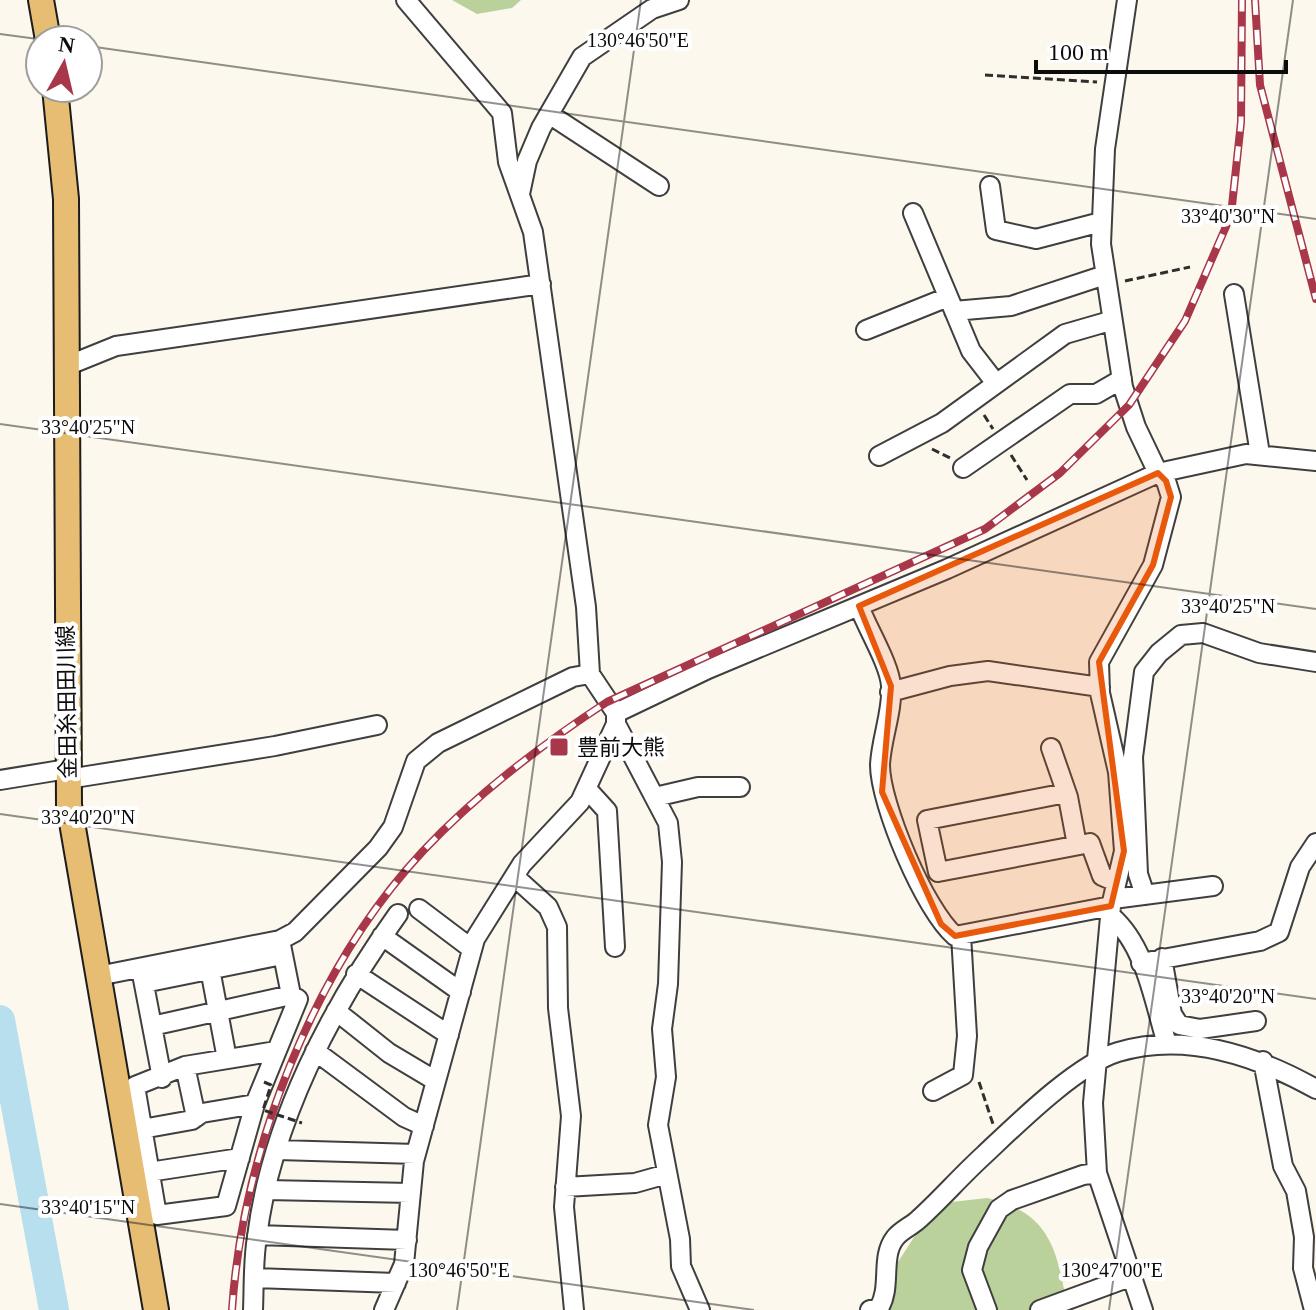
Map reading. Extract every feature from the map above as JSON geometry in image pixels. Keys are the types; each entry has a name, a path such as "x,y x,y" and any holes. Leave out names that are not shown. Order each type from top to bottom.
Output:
{"main road":[{"path":"41,0 45,24"},
{"name":"金田糸田田川線","path":"57,104 66,199 69,365 63,772 156,1310"}],"street":[{"path":"406,0 502,113 508,162 533,232 586,607 590,674 668,823 672,862 668,984 662,1029 666,1077 658,1125 680,1239 681,1266 700,1310"},
{"path":"520,194 527,161 549,114 582,57 652,9 679,0"},
{"path":"1127,0 1114,83 1101,222 1105,279 1122,379 1136,427 1158,473 1166,481 1171,497 1153,565 1129,614 1104,648 1099,662 1100,687 1118,772 1124,851 1113,901 1093,1103 1097,1173 1143,1310"},
{"path":"549,114 659,186"},
{"path":"990,186 996,230 1036,239 1101,222"},
{"path":"913,213 971,351 995,382"},
{"path":"866,330 951,304 1011,306 1105,279"},
{"path":"69,365 116,346 541,284"},
{"path":"1234,294 1260,454"},
{"path":"879,456 942,423 1065,334 1110,321"},
{"path":"963,468 1070,394 1096,394 1122,379"},
{"path":"384,1310 396,1283 407,1240 416,1154 475,939 522,864 580,802 616,719 708,669 859,606 1158,473 1183,465 1260,454 1316,461"},
{"path":"859,606 885,666 890,692 880,763 882,792 926,899 941,924 955,936 1113,901 1213,886"},
{"path":"1145,895 1138,874 1133,757 1144,672 1159,653 1181,635 1203,633 1259,653 1316,662"},
{"path":"890,692 950,676 988,671 1100,687"},
{"path":"98,976 210,969 281,947 378,848 393,827 416,761 438,743 573,677 590,674"},
{"path":"0,780 275,746 377,725"},
{"path":"1051,748 1066,793 1077,845"},
{"path":"655,797 698,787 740,787"},
{"path":"587,789 607,811 615,947"},
{"path":"1066,793 927,820 938,872 1090,843 1141,963 1167,1044"},
{"path":"1141,963 1260,941 1279,932 1300,867 1316,843"},
{"path":"516,878 548,907 557,927 558,1008 571,1116 565,1187 574,1310"},
{"path":"419,909 472,949"},
{"path":"253,1310 257,1235 278,1150 315,1051 356,974 398,914"},
{"path":"933,1091 963,1075 965,1064 965,963 961,935"},
{"path":"382,936 461,992"},
{"path":"143,975 281,947"},
{"path":"281,947 291,995"},
{"path":"1162,958 1172,1014 1179,1025 1200,1029 1256,1021"},
{"path":"210,969 227,1059"},
{"path":"356,974 449,1035"},
{"path":"143,975 162,1078"},
{"path":"152,1026 291,995 298,999 255,1104 226,1206 157,1215 135,1086 162,1078 185,1066 276,1051"},
{"path":"336,1011 389,1053 436,1081"},
{"path":"870,1310 879,1308 884,1300 889,1249 895,1237 918,1220 1028,1114 1096,1063 1118,1053 1167,1044 1227,1052 1263,1061 1316,1089"},
{"path":"315,1051 404,1117 424,1126"},
{"path":"1263,1061 1283,1166 1296,1191 1304,1237 1303,1268 1314,1310"},
{"path":"185,1066 196,1117"},
{"path":"142,1129 255,1104"},
{"path":"278,1150 416,1154"},
{"path":"149,1172 240,1158"},
{"path":"987,1310 972,1270 978,1247 999,1209 1012,1200 1097,1173"},
{"path":"565,1187 635,1183 667,1174"},
{"path":"267,1190 411,1193"},
{"path":"257,1235 407,1240"},
{"path":"1040,1310 1130,1277"},
{"path":"255,1278 396,1283"}],"path":[{"path":"985,75 1114,83"},
{"path":"1105,279 1142,279 1190,267"},
{"path":"972,399 1027,480"},
{"path":"919,435 929,448 941,451 963,468"},
{"path":"965,1064 975,1070 999,1140"},
{"path":"264,1082 271,1085 263,1110 302,1123"}],"highlighted area":[{"path":"1158,473 1166,481 1171,497 1153,565 1099,662 1124,851 1111,906 955,936 941,924 882,792 891,686 859,606"}],"green space":[{"path":"452,0 521,0 512,8 477,14"},
{"path":"987,1198 1009,1205 1039,1225 1055,1253 1068,1310 867,1310 927,1217 952,1202"}],"waterway":[{"path":"0,1020 54,1310"}],"railway":[{"path":"232,1310 251,1187 290,1065 317,1006 348,950 384,898 423,851 510,771 607,702 985,529 1060,473 1129,405 1185,321 1231,215 1241,122 1242,0"},
{"path":"1255,0 1260,85 1316,299"}],"place":[{"name":"豊前大熊","path":"559,747"}]}
